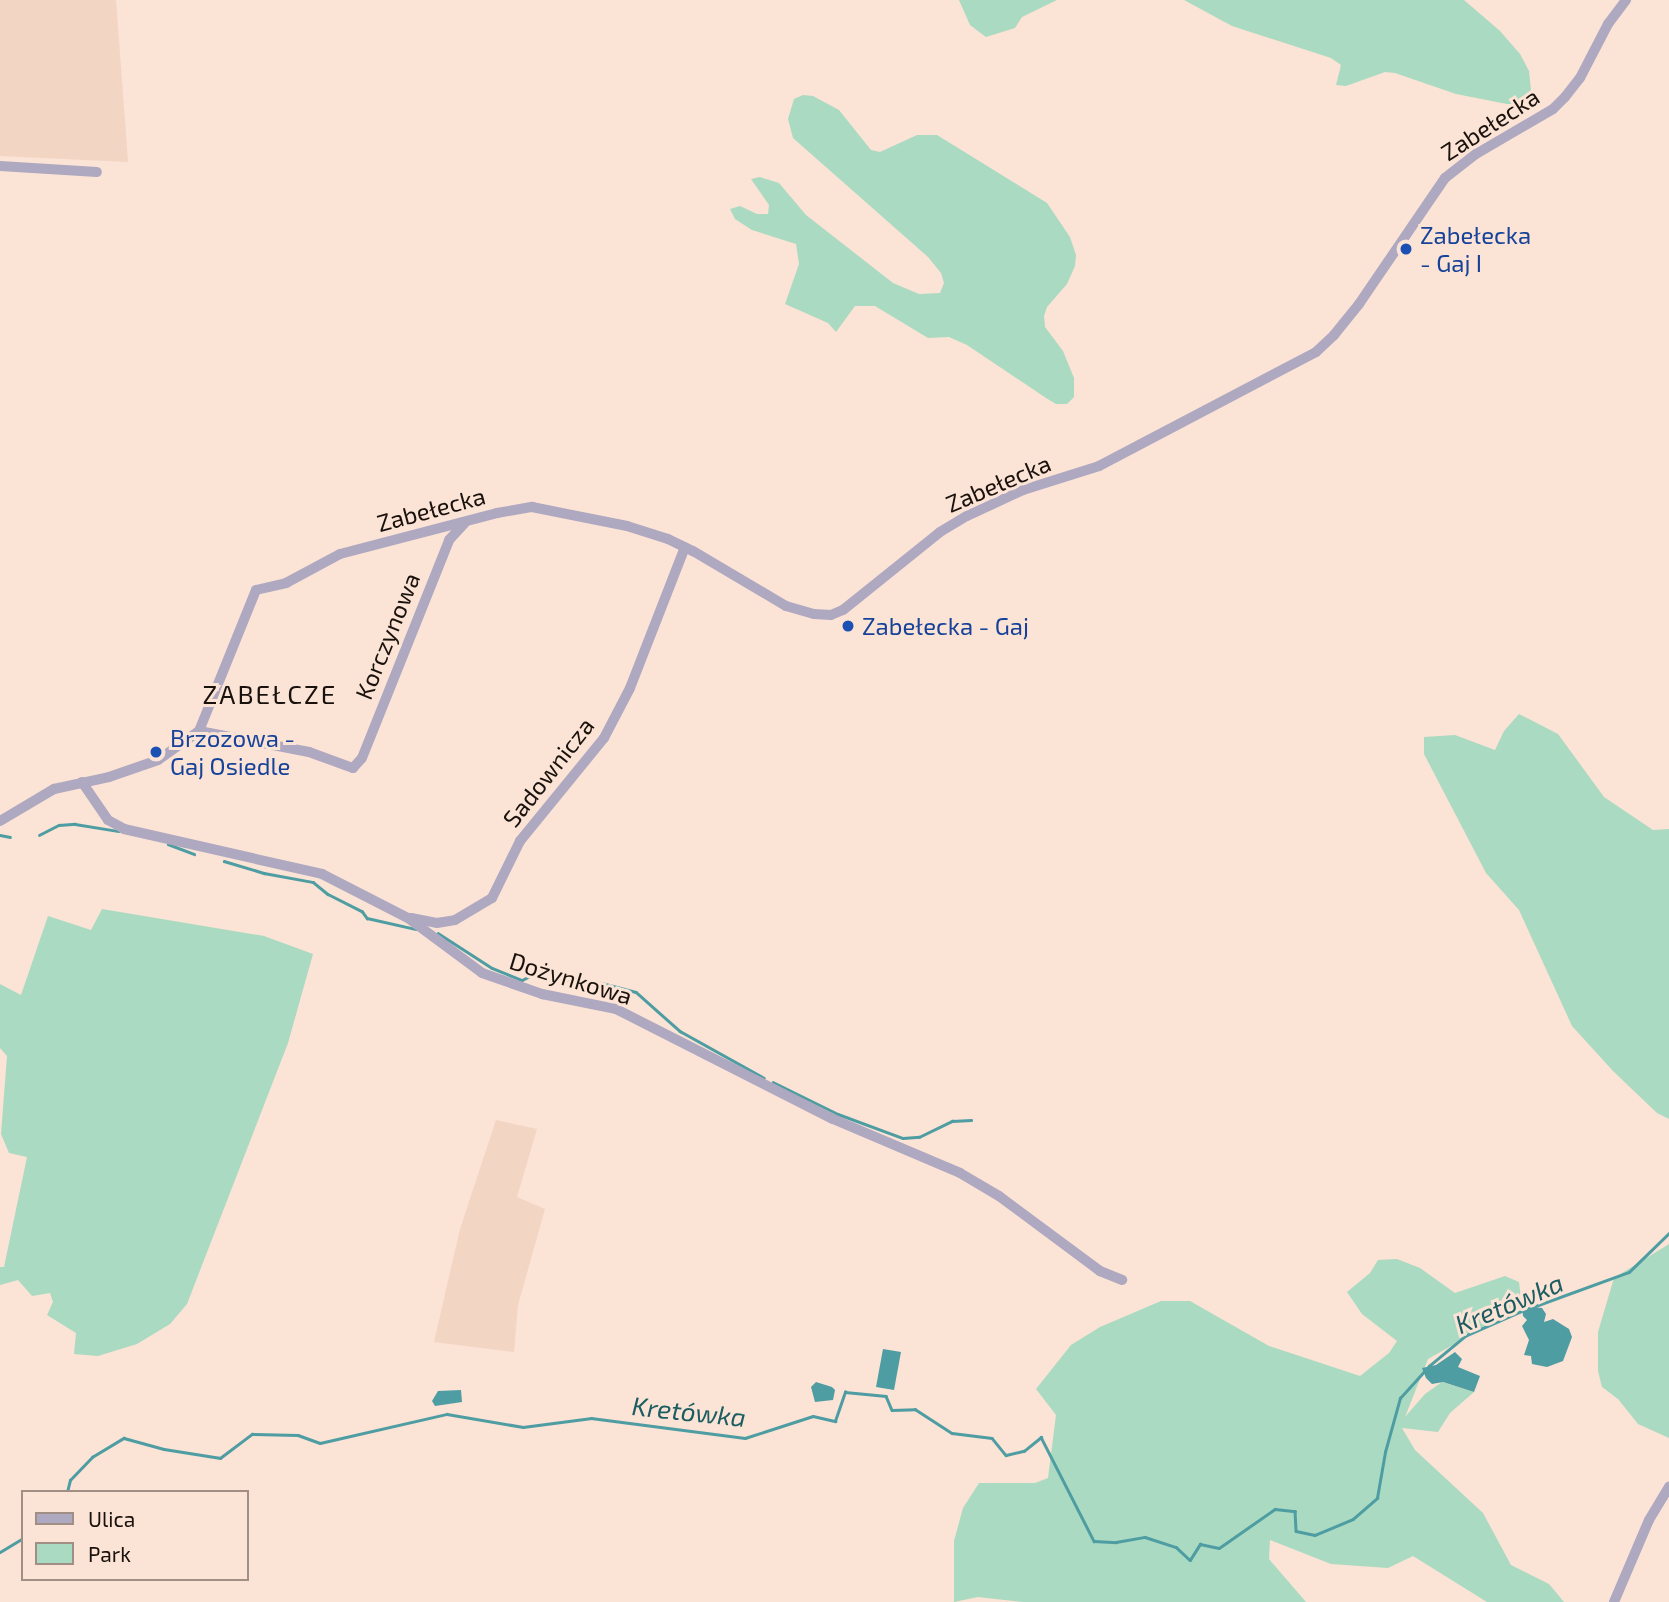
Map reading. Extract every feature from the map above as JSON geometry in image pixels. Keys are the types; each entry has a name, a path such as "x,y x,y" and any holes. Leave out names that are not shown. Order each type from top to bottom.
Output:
{"street":[{"name":"Zabełecka","path":"200,731 256,590 286,583 340,554 465,523 479,517 532,507 627,526 685,547 786,606 814,614 831,615 843,610 940,532 967,516 1023,490 1100,466 1297,363 1334,335 1404,242 1445,178 1476,154 1553,109 1580,78 1608,24 1626,0"},
{"path":"0,166 97,172"},
{"name":"Korczynowa","path":"200,731 309,752 353,768 362,758 449,540 465,523"},
{"name":"Sadownicza","path":"408,918 437,922 455,920 492,898 520,841 604,738 630,688 685,547"},
{"path":"0,821 54,789 109,777 158,760 200,731"},
{"name":"Dożynkowa","path":"82,782 108,820 124,830 306,868 408,918 482,973 542,994 616,1009 811,1108 960,1173 999,1196 1100,1271 1122,1280"},
{"path":"1614,1602 1649,1520 1669,1487"}],"shaded area":[{"path":"0,0 116,0 128,162 0,156"},
{"path":"496,1120 537,1129 517,1197 545,1209 518,1305 514,1352 434,1342 460,1229"}],"green space":[{"path":"959,0 1057,0 1022,17 1015,28 986,37 970,25"},
{"path":"1184,0 1464,0 1500,31 1520,54 1529,71 1531,90 1517,104 1507,104 1456,94 1395,73 1385,72 1346,86 1336,85 1341,65 1331,58 1232,26"},
{"path":"803,95 813,96 839,110 871,150 880,152 917,135 937,135 1047,203 1070,237 1076,255 1075,266 1067,284 1047,307 1044,316 1045,327 1063,351 1074,378 1074,397 1067,404 1056,404 967,345 949,337 928,338 875,306 855,306 836,332 828,323 785,304 799,264 796,244 752,230 735,219 730,209 740,206 757,214 768,214 769,205 751,179 760,177 779,183 806,215 893,283 919,294 940,293 944,283 941,273 928,257 793,138 788,119 794,99"},
{"path":"1519,714 1558,734 1604,797 1653,830 1669,829 1669,1119 1657,1113 1613,1071 1572,1026 1519,910 1486,873 1424,754 1424,737 1455,735 1495,750 1504,731"},
{"path":"102,909 264,936 313,954 288,1043 187,1304 170,1324 137,1344 98,1356 74,1354 76,1333 47,1315 53,1302 50,1293 32,1296 18,1280 0,1285 0,1267 4,1267 27,1157 9,1153 1,1134 7,1056 0,1048 0,984 21,995 48,916 91,930"},
{"path":"1669,1244 1669,1438 1638,1424 1618,1399 1602,1387 1598,1371 1598,1332 1614,1278"},
{"path":"1397,1259 1420,1268 1455,1293 1505,1276 1519,1282 1522,1306 1428,1359 1405,1417 1425,1394 1442,1382 1474,1392 1450,1413 1438,1432 1402,1428 1415,1450 1483,1513 1511,1565 1549,1584 1564,1602 1487,1602 1413,1556 1388,1568 1331,1564 1270,1540 1269,1559 1306,1602 1023,1602 978,1597 954,1602 954,1541 963,1508 979,1483 1035,1483 1048,1478 1056,1415 1036,1389 1071,1345 1100,1327 1161,1301 1190,1301 1269,1346 1360,1376 1389,1353 1397,1341 1362,1314 1347,1292 1370,1273 1378,1260"}],"water":[{"path":"1522,1306 1542,1308 1546,1314 1544,1322 1553,1319 1569,1329 1572,1337 1563,1361 1547,1367 1532,1364 1531,1356 1524,1355 1529,1340 1522,1326 1527,1320 1523,1316"},
{"path":"883,1349 901,1352 894,1390 876,1387"},
{"path":"1455,1352 1462,1359 1458,1367 1480,1376 1474,1392 1443,1382 1432,1384 1426,1378 1422,1368 1436,1365"},
{"path":"816,1382 835,1390 833,1400 815,1402 811,1387"},
{"path":"461,1390 462,1402 435,1406 432,1401 438,1391"}],"waterway":[{"path":"39,835 59,825 75,824 118,831"},
{"path":"0,835 10,837"},
{"path":"168,844 194,854"},
{"path":"224,861 264,873 313,882 328,894 362,911 367,918 416,929"},
{"path":"438,933 492,968 522,980 538,972"},
{"path":"561,980 594,981 636,992 680,1031 764,1078"},
{"path":"773,1082 838,1114 903,1138 919,1137 952,1121 971,1120"},
{"name":"Kretówka","path":"1530,1308 1629,1272 1669,1233"},
{"name":"Kretówka","path":"68,1490 70,1480 92,1457 124,1438 164,1449 220,1458 252,1434 298,1435 320,1443 447,1414 523,1427 591,1418 745,1438 813,1416 835,1421 845,1392 886,1396 892,1410 915,1409 952,1433 992,1438 1006,1455 1024,1451 1041,1437 1094,1541 1116,1542 1145,1537 1176,1547 1190,1560 1200,1544 1219,1548 1275,1509 1295,1511 1296,1531 1315,1535 1353,1519 1377,1498 1385,1452 1400,1398 1429,1366 1465,1336 1524,1310"},
{"name":"Kretówka","path":"0,1552 21,1539"}],"place":[{"name":"Zabełecka - Gaj I","path":"1406,249"},
{"name":"Zabełecka - Gaj","path":"848,626"},
{"name":"Brzozowa - Gaj Osiedle","path":"156,752"}],"district":[{"name":"ZABEŁCZE","path":"270,694"}]}
